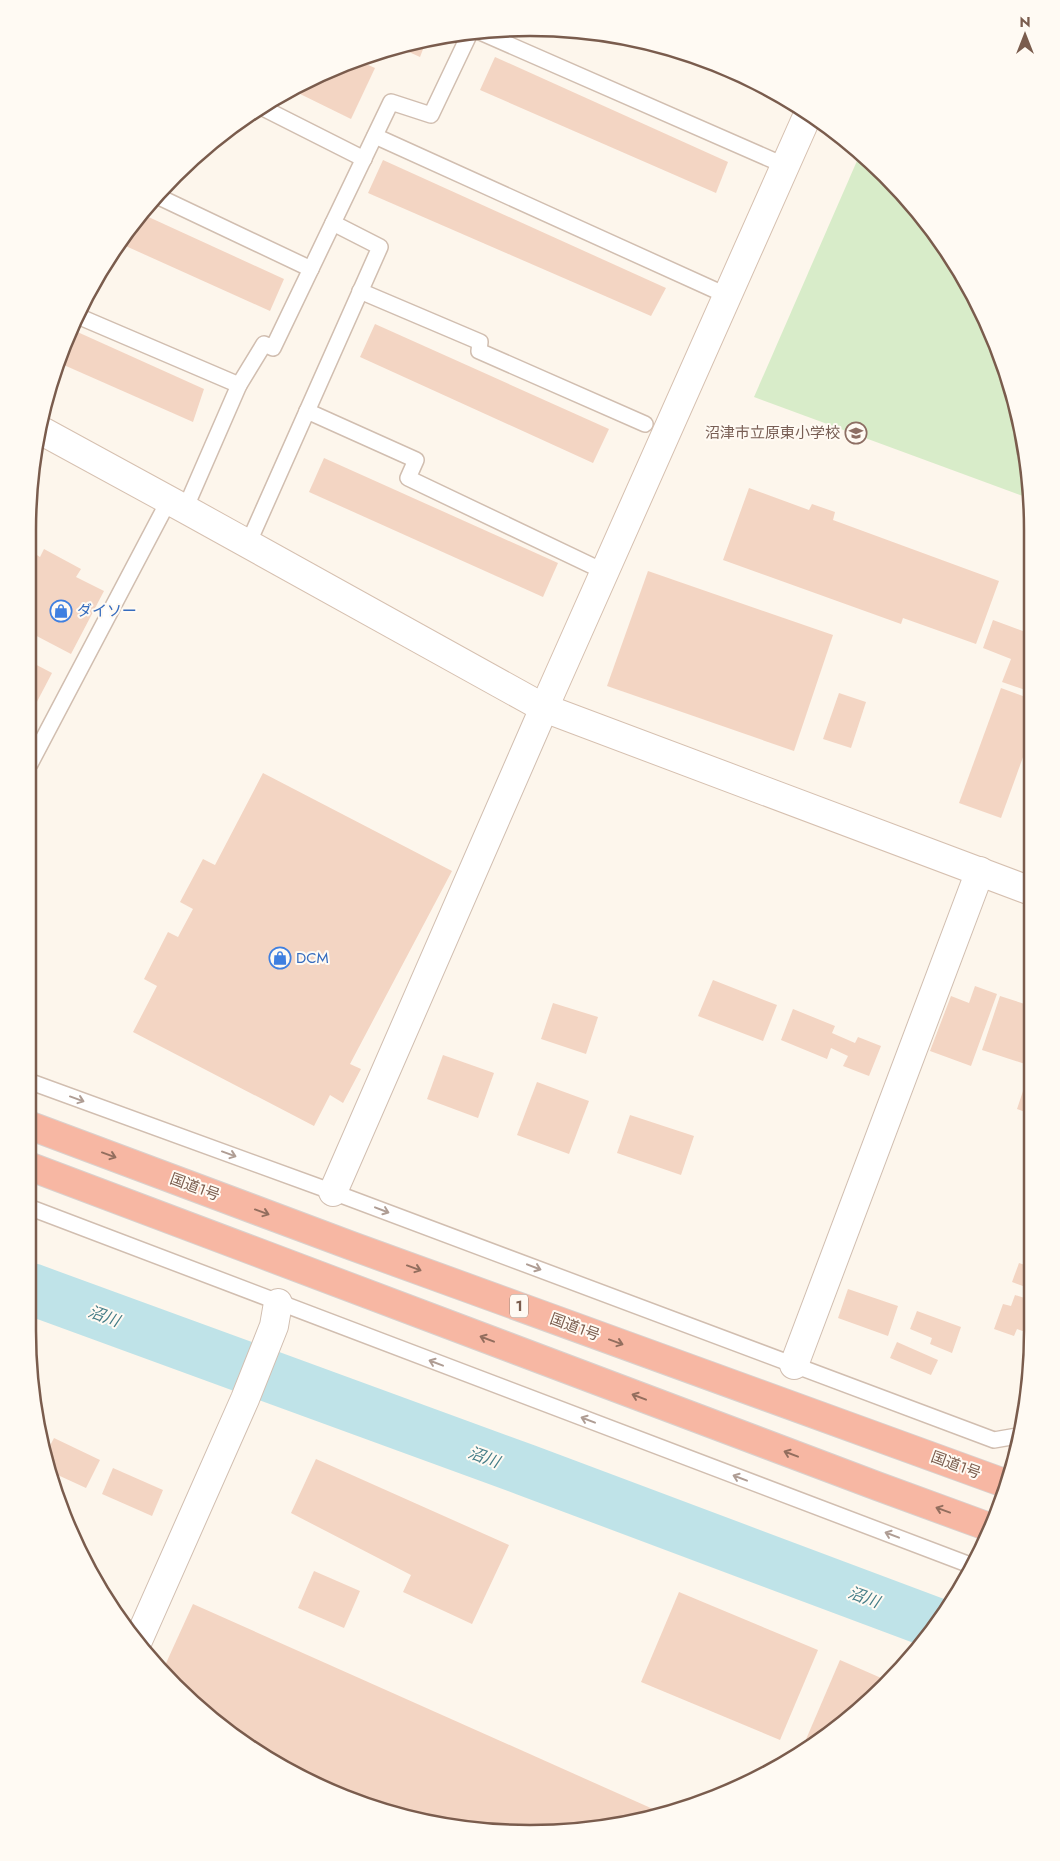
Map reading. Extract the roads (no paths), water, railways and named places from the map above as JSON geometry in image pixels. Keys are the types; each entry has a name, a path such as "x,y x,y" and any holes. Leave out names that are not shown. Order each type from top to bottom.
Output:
{"highway":[{"name":"国道1号","path":"36,1128 352,1246 1000,1482"},
{"path":"36,1169 867,1483 984,1524"}],"street":[{"path":"333,1192 544,708 806,120"},
{"path":"46,433 544,708 1024,888"},
{"path":"794,1365 980,871"},
{"path":"141,1635 245,1399 276,1315"}],"lane":[{"path":"493,38 786,166"},
{"path":"36,753 177,504 239,385 264,344 273,348 391,102 431,115 467,40"},
{"path":"269,111 364,159"},
{"path":"375,136 728,296"},
{"path":"164,199 311,269"},
{"path":"248,544 380,247 333,223"},
{"path":"360,291 480,342 479,350 645,424"},
{"path":"84,319 239,385"},
{"path":"306,411 416,460 408,478 604,572"},
{"path":"36,1084 333,1192 994,1440 1012,1437"},
{"path":"36,1210 276,1315 966,1563"}],"waterway":[{"name":"沼川","path":"36,1291 526,1470 930,1621"}],"place":[{"name":"沼津市立原東小学校","path":"856,433"},
{"name":"ダイソー","path":"61,611"},
{"name":"DCM","path":"280,958"}]}
